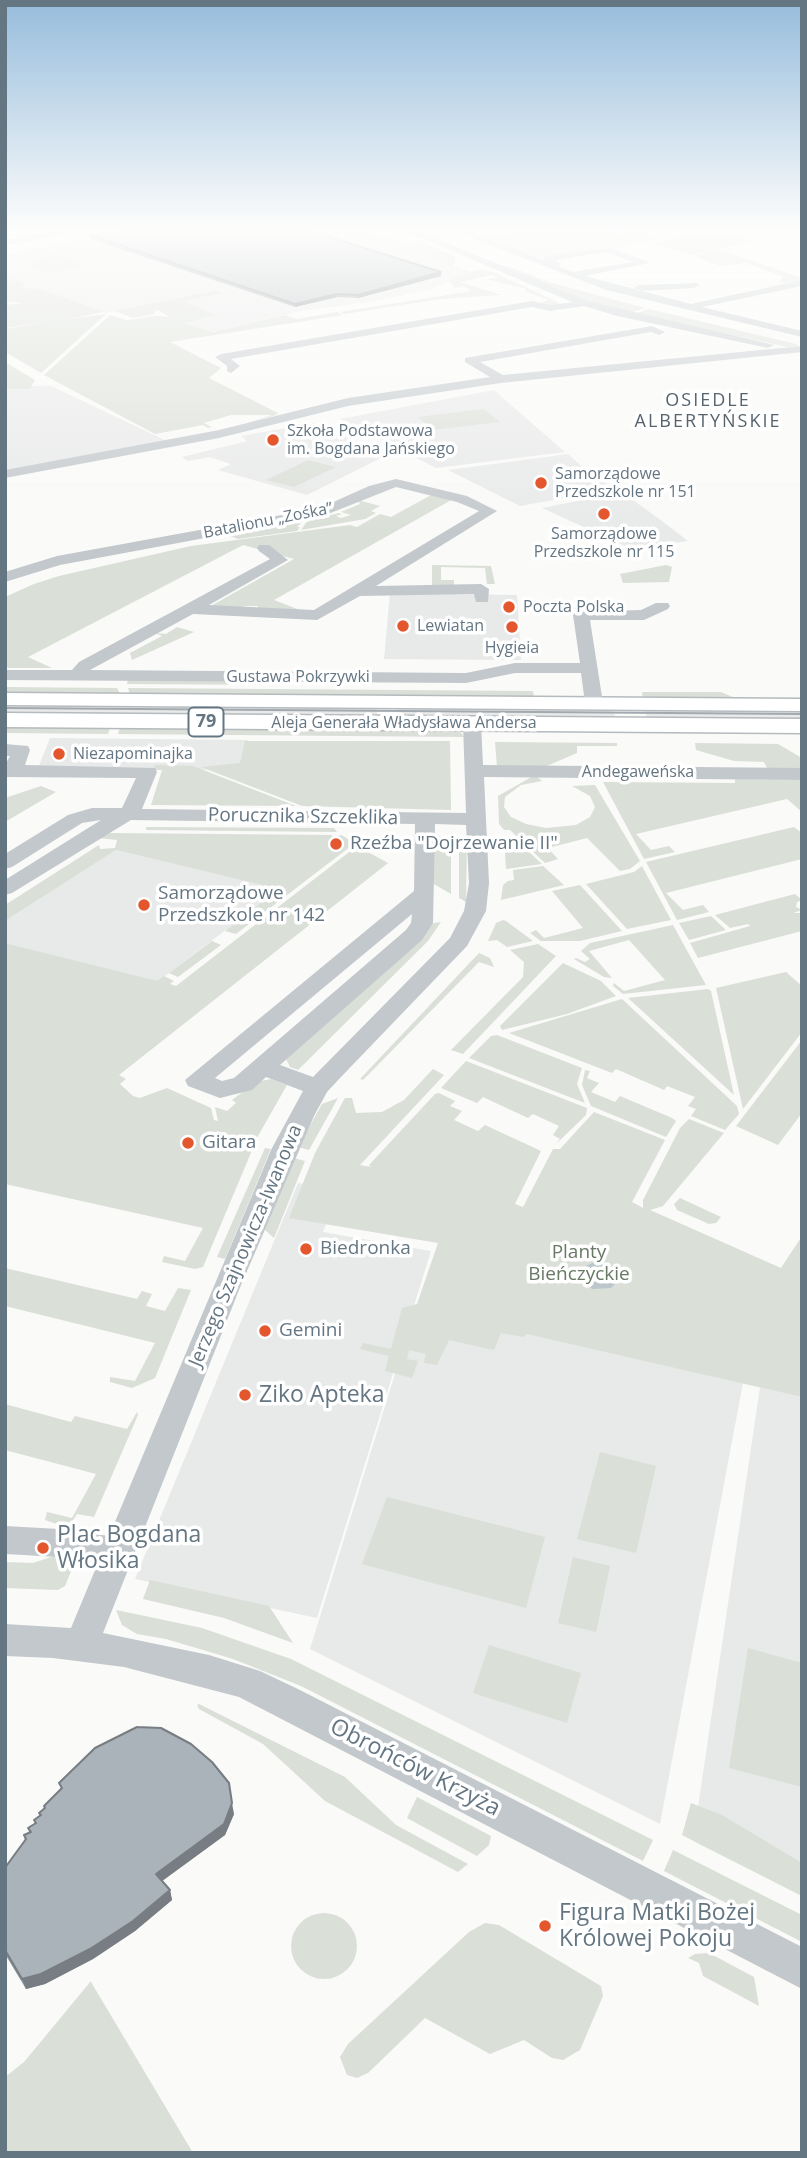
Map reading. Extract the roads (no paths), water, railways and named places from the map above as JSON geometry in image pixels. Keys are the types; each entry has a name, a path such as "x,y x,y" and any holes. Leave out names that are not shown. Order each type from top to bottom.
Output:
{"main road":[{"name":"Aleja Generała Władysława Andersa","path":"5,699 407,713 472,724 600,711 802,726"},
{"name":"Aleja Generała Władysława Andersa","path":"5,720 600,711 802,705"}],"street":[{"path":"231,369 234,366 221,357 362,332"},
{"path":"501,379 469,360 636,332"},
{"path":"658,332 672,338"},
{"path":"712,332 799,349"},
{"path":"735,332 799,349"},
{"path":"694,347 717,357"},
{"path":"5,474 219,434 327,406 501,379 799,349"},
{"path":"5,486 169,455 219,434"},
{"name":"Batalionu „Zośka”","path":"5,577 57,561 323,512 340,507 374,489 396,483 462,499 490,511 317,615 190,609"},
{"name":"Batalionu „Zośka”","path":"77,675 85,666 280,560 264,548"},
{"path":"358,591 481,589 482,599"},
{"path":"600,711 581,615 645,615 662,606"},
{"name":"Gustawa Pokrzywki","path":"5,675 466,678 515,668 590,668"},
{"name":"Jerzego Szajnowicza-Iwanowa","path":"81,1645 285,1148 317,1088 459,941 477,902 472,724"},
{"path":"5,750 21,750 10,771 148,772 129,815"},
{"name":"Andegaweńska","path":"474,771 802,774"},
{"name":"Porucznika Szczeklika","path":"5,863 79,818 92,814 476,819"},
{"name":"Porucznika Szczeklika","path":"5,889 112,822 129,815"},
{"path":"423,894 197,1080 220,1090 243,1084 414,935 422,923 423,894 425,818"},
{"path":"262,1067 317,1088"},
{"path":"5,1540 59,1543 119,1552"},
{"name":"Obrońców Krzyża","path":"5,1640 81,1645 184,1665 247,1683 802,1969"}],"tram line":[{"path":"5,708 802,714"}],"place":[{"name":"Szkoła Podstawowa im. Bogdana Jańskiego","path":"273,440"},
{"name":"Samorządowe Przedszkole nr 151","path":"541,483"},
{"name":"Samorządowe Przedszkole nr 115","path":"604,514"},
{"name":"Poczta Polska","path":"509,607"},
{"name":"Lewiatan","path":"403,626"},
{"name":"Hygieia","path":"512,627"},
{"name":"Niezapominajka","path":"59,754"},
{"name":"Rzeźba \"Dojrzewanie II\"","path":"336,844"},
{"name":"Samorządowe Przedszkole nr 142","path":"144,905"},
{"name":"Gitara","path":"188,1143"},
{"name":"Biedronka","path":"306,1249"},
{"name":"Gemini","path":"265,1331"},
{"name":"Ziko Apteka","path":"245,1395"},
{"name":"Plac Bogdana Włosika","path":"43,1548"},
{"name":"Figura Matki Bożej Królowej Pokoju","path":"545,1926"}],"district":[{"name":"OSIEDLE ALBERTYŃSKIE","path":"708,411"}],"park label":[{"name":"Planty Bieńczyckie","path":"579,1264"}]}
